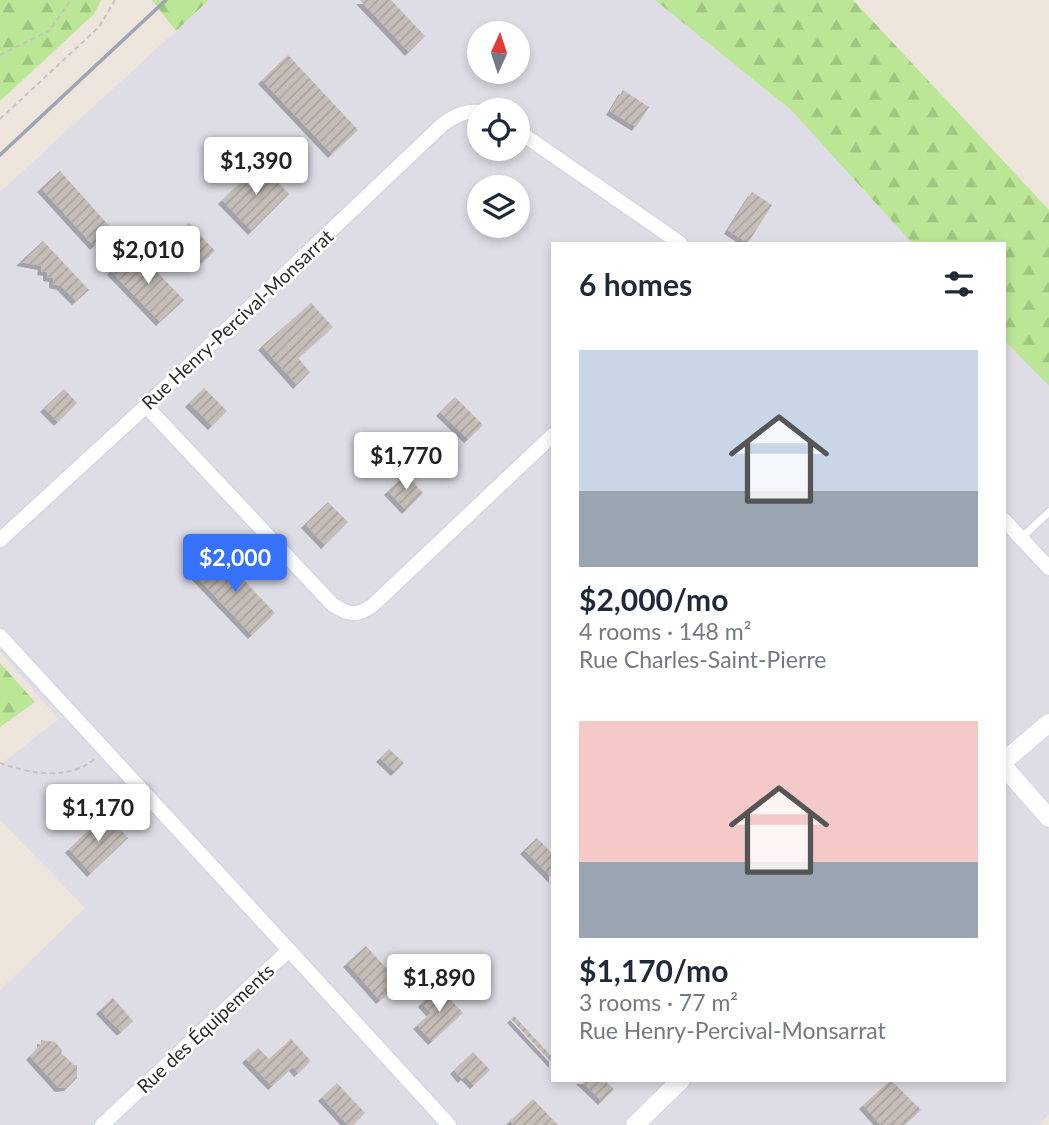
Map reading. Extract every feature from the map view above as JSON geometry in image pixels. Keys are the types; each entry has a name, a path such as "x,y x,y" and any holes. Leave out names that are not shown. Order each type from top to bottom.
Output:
{"street":[{"name":"Rue Henry-Percival-Monsarrat","path":"0,540 146,406 443,124 467,113"},
{"path":"530,139 679,242"},
{"path":"146,406 332,604 344,613 353,615 373,605 551,437"},
{"path":"1006,522 1049,568"},
{"path":"0,636 289,950"},
{"path":"1006,759 1049,723"},
{"path":"1006,769 1049,818"},
{"name":"Rue des Équipements","path":"102,1125 289,950 449,1125"},
{"path":"635,1125 679,1082"}],"lane":[{"path":"1021,538 1049,512"}],"path":[{"path":"0,55 49,31 71,0"},
{"path":"0,119 99,27 115,0"},
{"path":"0,763 40,773 61,773 83,767 104,749"}],"shaded area":[{"path":"210,0 655,0 791,110 911,242 551,242 551,1082 1006,1082 1006,342 1049,386 1049,1114 1039,1125 0,1125 0,990 85,908 0,820 0,765 59,719 0,652 0,192"}],"green space":[{"path":"0,0 101,0 94,14 0,101"},
{"path":"152,0 209,0 176,31"},
{"path":"655,0 853,0 1049,210 1049,386 1006,342 1006,242 911,242 791,110"},
{"path":"0,663 35,702 0,727"}],"building":[{"path":"360,0 391,0 425,36 409,52"},
{"path":"288,55 358,130 332,154 262,80"},
{"path":"623,90 649,107 636,127 610,111"},
{"path":"260,164 289,194 252,231 222,200"},
{"path":"60,171 112,229 94,246 41,188"},
{"path":"752,192 772,205 749,242 728,230"},
{"path":"189,223 215,251 198,266 172,239"},
{"path":"43,241 89,290 76,301 61,286 53,284 53,278 47,277 47,272 41,271 42,266 20,262"},
{"path":"135,249 184,300 160,322 111,271"},
{"path":"311,303 333,327 298,358 310,372 297,385 262,346"},
{"path":"204,388 227,411 212,426 189,403"},
{"path":"64,389 77,403 58,422 44,408"},
{"path":"455,397 483,425 468,439 440,412"},
{"path":"406,474 423,493 406,510 388,491"},
{"path":"328,502 348,522 325,545 305,524"},
{"path":"218,553 275,613 252,635 195,575"},
{"path":"389,749 404,763 395,772 380,758"},
{"path":"106,814 128,838 91,873 69,849"},
{"path":"537,838 551,852 551,877 524,850"},
{"path":"366,946 400,983 380,1000 347,963"},
{"path":"439,987 463,1013 432,1041 417,1025 431,1013 422,1003"},
{"path":"113,998 133,1021 121,1032 100,1010"},
{"path":"514,1016 551,1056 551,1062 511,1019"},
{"path":"291,1039 311,1061 298,1073 293,1067 272,1086 246,1059 258,1048 269,1059"},
{"path":"41,1040 55,1042 62,1050 61,1053 77,1065 77,1078 68,1087 59,1088 30,1056 41,1044"},
{"path":"473,1052 490,1070 474,1085 465,1076 462,1079 454,1070"},
{"path":"582,1082 606,1082 614,1089 602,1101"},
{"path":"889,1082 893,1082 921,1110 904,1125 881,1125 863,1105"},
{"path":"337,1083 365,1113 353,1125 348,1125 322,1097"},
{"path":"533,1099 558,1125 514,1125 510,1121"}],"railway":[{"path":"0,155 166,0"}]}
